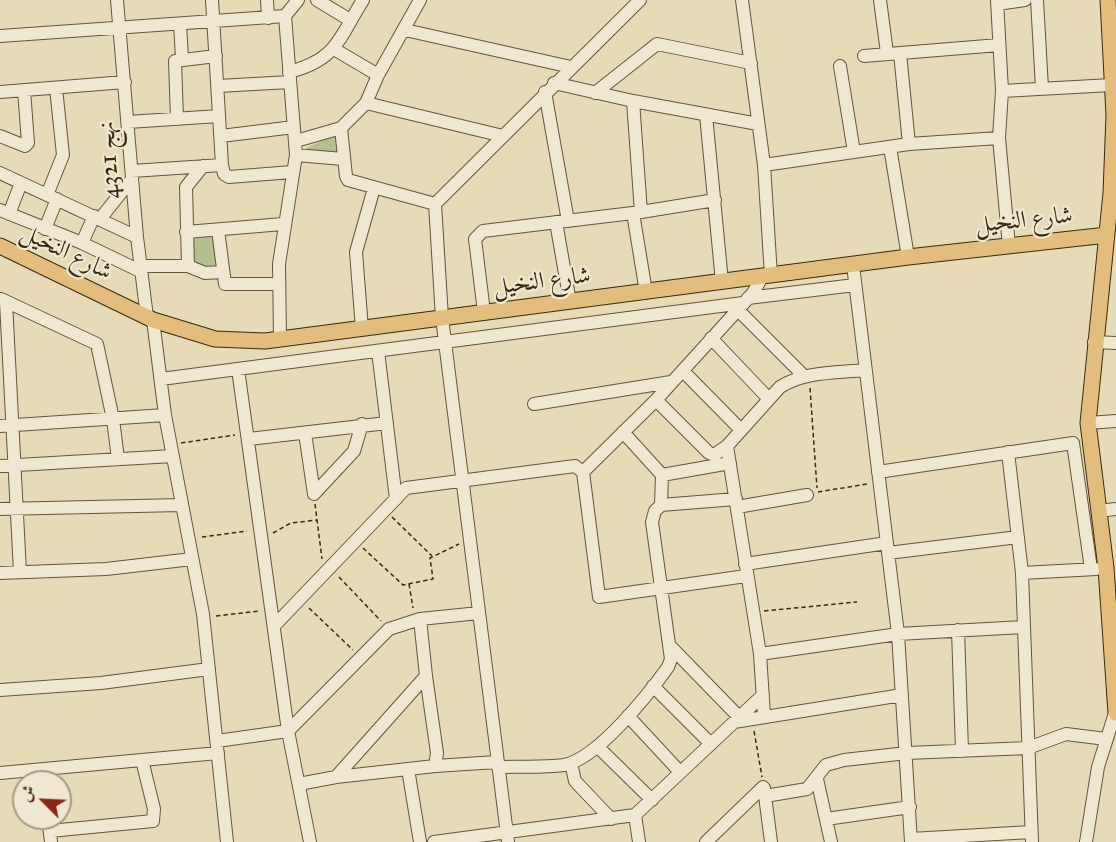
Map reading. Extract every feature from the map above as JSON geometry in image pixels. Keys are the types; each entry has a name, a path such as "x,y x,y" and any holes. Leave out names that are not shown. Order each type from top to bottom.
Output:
{"main road":[{"path":"1108,0 1113,193 1094,342 1088,423 1098,511 1098,569 1115,713"},
{"name":"شارع النخيل","path":"0,246 150,319 214,339 280,340 908,257 1107,235"}],"street":[{"name":"نهج 4321","path":"117,0 140,269 203,618 227,842"},
{"path":"212,0 224,174 229,177 292,171"},
{"path":"267,0 268,18"},
{"path":"280,340 278,284 283,224 296,155 285,16 298,0"},
{"path":"317,0 350,20"},
{"path":"218,86 290,77 312,66 334,49 363,0"},
{"path":"296,141 341,128 366,103 378,75 420,0"},
{"path":"507,837 469,540 465,479 442,318 435,204 554,83 640,0"},
{"path":"583,472 656,400 766,276 764,165 742,0"},
{"path":"880,0 887,53"},
{"path":"1009,246 999,138 1002,91 997,2 1025,0"},
{"path":"1038,0 1042,88"},
{"path":"0,36 285,16"},
{"path":"180,24 182,58"},
{"path":"405,30 571,67"},
{"path":"596,93 657,44 751,63"},
{"path":"864,56 999,45"},
{"path":"334,49 378,75"},
{"path":"900,53 909,144"},
{"path":"177,119 174,63 182,58 216,56"},
{"path":"840,66 854,152"},
{"path":"0,92 125,82"},
{"path":"554,83 633,101 758,124"},
{"path":"1002,91 1112,85"},
{"path":"45,229 63,155 56,88"},
{"path":"0,136 25,146 28,144 24,90"},
{"path":"545,92 570,302"},
{"path":"633,101 637,213 646,292"},
{"path":"366,103 503,136"},
{"path":"706,115 722,282"},
{"path":"128,122 219,116"},
{"path":"220,136 294,127"},
{"path":"341,128 343,159 348,180 435,204"},
{"path":"764,165 909,144 999,138"},
{"path":"890,147 908,257"},
{"path":"296,155 343,159"},
{"path":"82,243 97,217 132,175 222,165"},
{"path":"188,266 186,187 203,166"},
{"path":"0,173 137,237"},
{"path":"21,183 4,212 140,269 188,266 205,273 222,272"},
{"path":"362,329 356,252 374,188"},
{"path":"484,312 476,236 483,231 637,213 715,200"},
{"path":"186,232 283,224"},
{"path":"218,230 223,281 227,284 278,284"},
{"path":"853,265 898,634 911,840 1031,837 1022,573 1008,452"},
{"path":"161,379 743,303 855,285"},
{"path":"20,572 15,508 6,466 3,300 97,344 113,419 118,459"},
{"path":"743,303 807,376"},
{"path":"711,338 769,399"},
{"path":"1094,342 1116,343"},
{"path":"378,351 396,499"},
{"path":"238,369 288,731 310,842"},
{"path":"656,400 710,453 714,454 727,446 780,387 807,376 866,370"},
{"path":"683,371 741,430"},
{"path":"534,404 671,382"},
{"path":"6,426 165,415"},
{"path":"1088,423 1116,421"},
{"path":"248,436 305,433 362,424 387,423"},
{"path":"314,494 354,451 362,424"},
{"path":"299,784 336,777 435,766 571,763 584,758 598,747 628,716 670,664 652,522 655,511 661,505 662,475 623,432"},
{"path":"305,433 314,494"},
{"path":"878,477 1008,452 1090,442"},
{"path":"1022,573 1098,569 1073,443"},
{"path":"434,842 507,837 636,815 711,744 748,718 763,695 760,654 727,446"},
{"path":"6,466 118,459 172,450"},
{"path":"662,475 730,463"},
{"path":"274,626 409,486 465,479 575,466 583,472 598,595 602,597 660,588 746,570 887,548 1018,537"},
{"path":"661,505 737,503 807,495"},
{"path":"0,509 182,505"},
{"path":"1098,511 1116,509"},
{"path":"0,573 106,569 192,559"},
{"path":"72,771 218,747 288,731 359,656 389,629 418,620 479,613"},
{"path":"418,620 437,753 435,766"},
{"path":"760,654 898,634 1023,627"},
{"path":"958,630 962,751"},
{"path":"669,645 748,718"},
{"path":"0,690 101,683 209,669"},
{"path":"336,777 426,676"},
{"path":"652,686 711,744"},
{"path":"748,718 763,695"},
{"path":"748,718 902,695"},
{"path":"1086,842 1098,767 1115,713"},
{"path":"628,716 680,772"},
{"path":"706,842 764,791 803,790 817,779 826,765 844,760 907,753 1028,747 1066,734 1106,738"},
{"path":"598,747 652,800"},
{"path":"50,837 153,821 154,809 142,760"},
{"path":"571,763 574,781 610,819"},
{"path":"408,769 420,842"},
{"path":"817,779 831,842"},
{"path":"764,791 771,842"},
{"path":"826,819 910,807"},
{"path":"636,815 639,842"}],"path":[{"path":"807,376 818,492 878,477"},
{"path":"172,450 248,436"},
{"path":"314,494 327,571 389,629"},
{"path":"385,510 433,556"},
{"path":"189,539 261,534 291,524 317,520"},
{"path":"356,541 403,585 433,579 430,558 469,540"},
{"path":"409,584 418,620"},
{"path":"300,599 359,656"},
{"path":"754,612 857,602"},
{"path":"203,618 272,609"},
{"path":"748,718 764,791"}],"green space":[{"path":"337,134 338,157 306,153 306,148"},
{"path":"215,233 219,270 191,264 189,235"}]}
